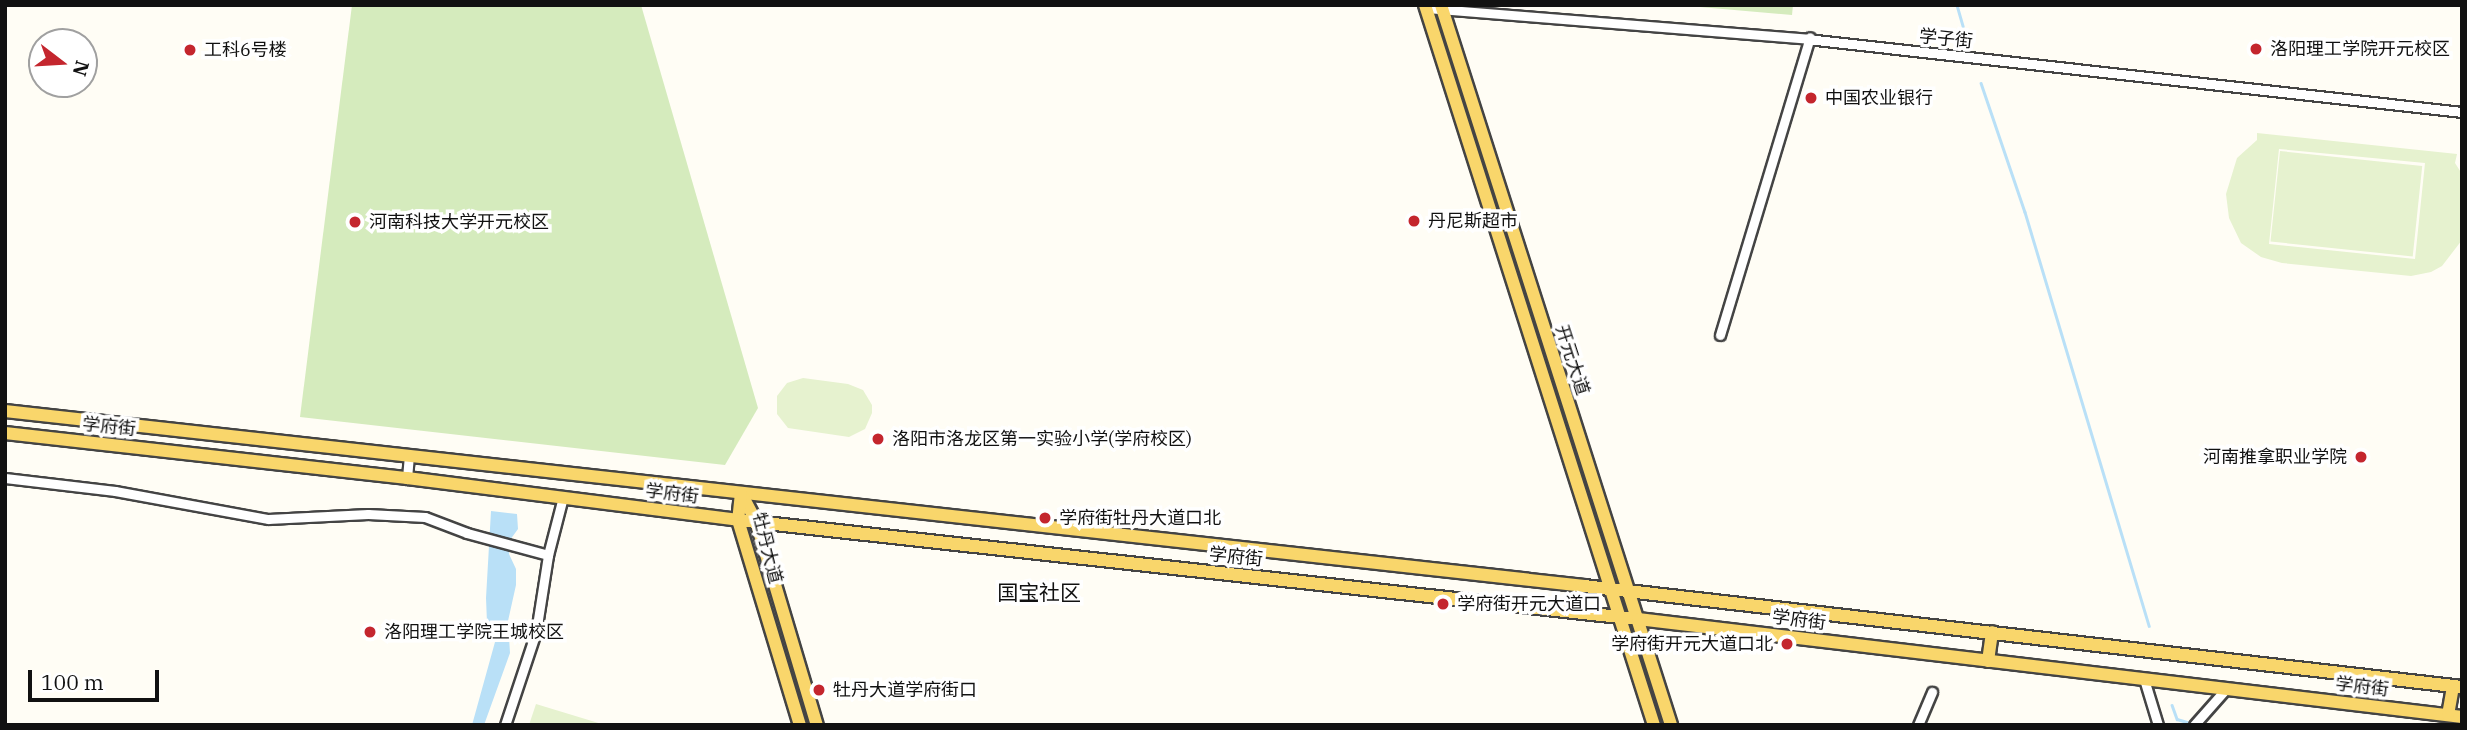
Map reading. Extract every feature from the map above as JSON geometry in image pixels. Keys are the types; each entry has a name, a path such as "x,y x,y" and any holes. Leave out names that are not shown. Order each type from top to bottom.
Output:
{"main road":[{"name":"开元大道","path":"1443,6 1530,289 1630,591 1671,725"},
{"name":"开元大道","path":"1425,7 1654,725"},
{"name":"学府街","path":"5,411 1630,591 2457,686"},
{"name":"学府街","path":"5,433 407,478 738,520 1638,619 2462,717"},
{"name":"牡丹大道","path":"741,493 738,520 800,725"},
{"name":"牡丹大道","path":"741,493 756,521 817,725"},
{"path":"1988,661 1992,632"},
{"path":"2448,715 2457,686"}],"street":[{"name":"学子街","path":"1425,7 1443,6 1810,38 2462,110"},
{"path":"1720,335 1810,38"},
{"path":"407,478 409,455"},
{"path":"5,478 115,491 268,519 368,514 425,517 548,555"},
{"path":"505,725 536,632 548,555 563,497"},
{"path":"2144,679 2158,725"},
{"path":"2194,725 2226,689"},
{"path":"1918,725 1932,692"}],"green space":[{"path":"352,5 641,5 758,408 725,465 300,417"},
{"path":"1677,5 1793,5 1792,15"},
{"path":"2257,133 2457,154 2455,163 2462,174 2462,240 2442,266 2431,272 2411,276 2282,263 2261,257 2241,243 2229,218 2226,194 2237,158 2257,140","holes":["2279,149 2425,163 2415,259 2269,244"]},
{"path":"2280,151 2422,166 2413,256 2270,242"},
{"path":"803,378 848,384 863,390 872,405 872,413 865,429 849,437 788,428 777,414 777,396 787,383"},
{"path":"536,704 605,725 529,725"}],"water":[{"path":"491,511 517,514 518,529 510,540 509,554 516,569 516,585 508,621 510,653 484,725 472,725 495,642 487,623 486,598"}],"waterway":[{"path":"1957,5 1963,26"},
{"path":"1981,83 2025,212 2149,626"},
{"path":"2172,705 2177,719 2187,722"}],"place":[{"name":"洛阳理工学院开元校区","path":"2256,49"},
{"name":"工科6号楼","path":"190,50"},
{"name":"中国农业银行","path":"1811,98"},
{"name":"丹尼斯超市","path":"1414,221"},
{"name":"河南科技大学开元校区","path":"355,222"},
{"name":"洛阳市洛龙区第一实验小学(学府校区)","path":"878,439"},
{"name":"河南推拿职业学院","path":"2361,457"},
{"name":"学府街牡丹大道口北","path":"1045,518"},
{"name":"学府街开元大道口","path":"1443,604"},
{"name":"洛阳理工学院王城校区","path":"370,632"},
{"name":"学府街开元大道口北","path":"1787,644"},
{"name":"牡丹大道学府街口","path":"819,690"}],"district":[{"name":"国宝社区","path":"1039,592"}]}
